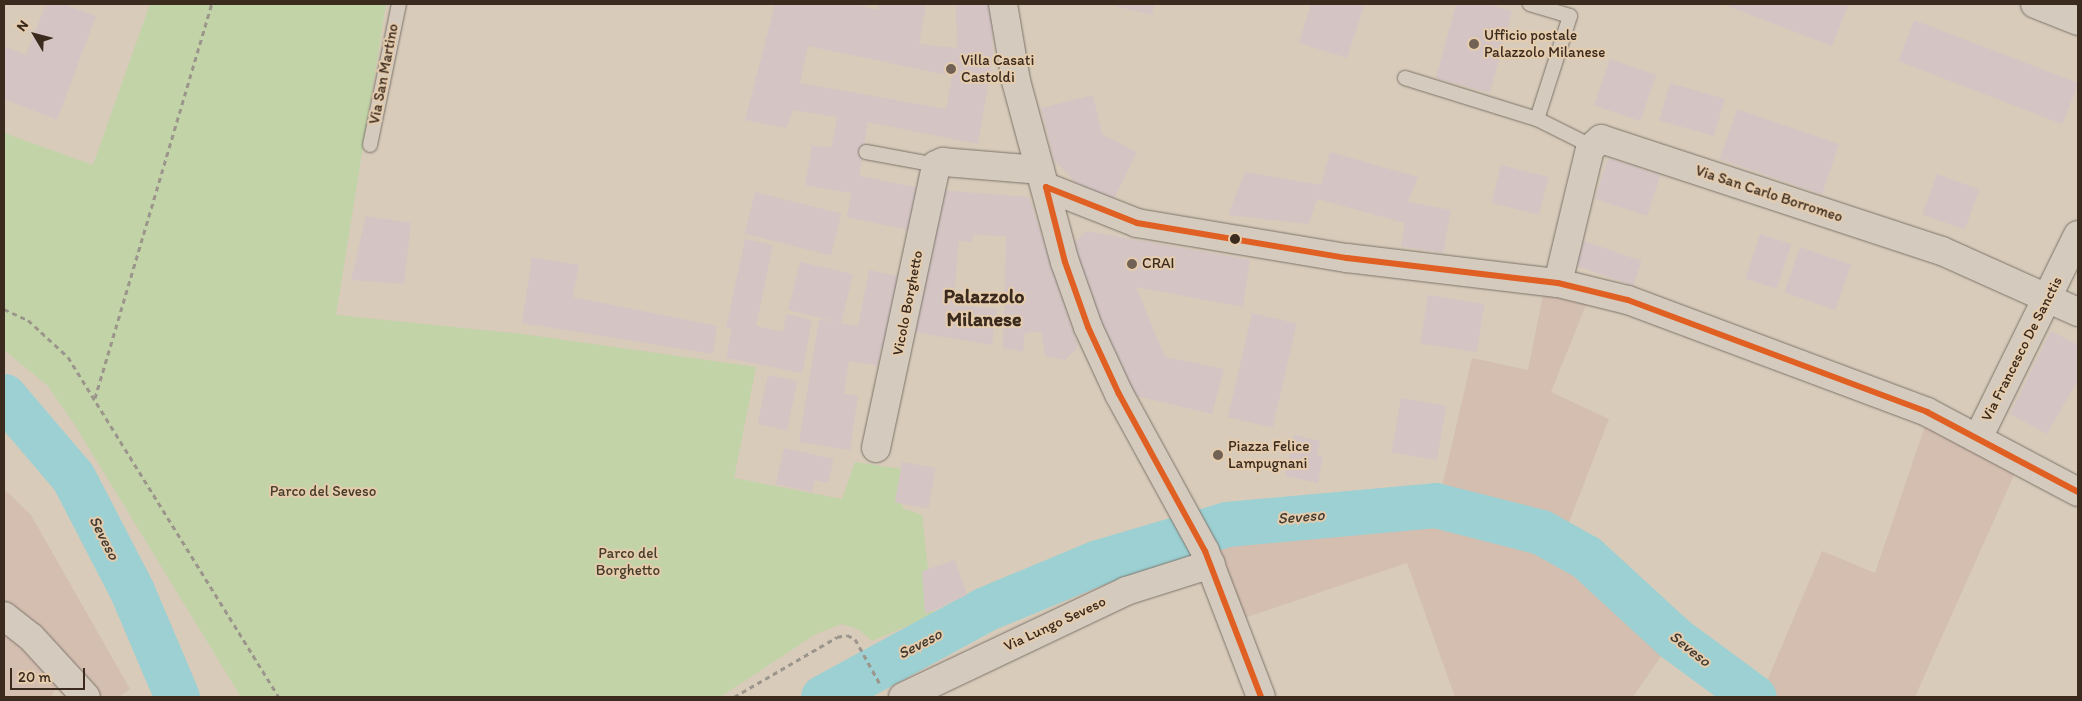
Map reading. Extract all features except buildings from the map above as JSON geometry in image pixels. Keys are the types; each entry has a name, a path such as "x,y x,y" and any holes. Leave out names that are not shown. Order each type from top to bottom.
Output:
{"street":[{"path":"1004,4 1016,81 1065,262 1088,327 1119,394 1182,506 1208,558 1261,697"},
{"path":"2035,4 2078,21"},
{"name":"Via San Carlo Borromeo","path":"1592,146 1597,139 1606,140 1924,245 2078,312"},
{"path":"1558,283 1592,146"},
{"path":"939,164 1043,178 1137,223 1347,258 1558,283 1628,300 1857,383 1979,436 2078,492"},
{"name":"Vicolo Borghetto","path":"876,448 939,164"},
{"name":"Via Francesco De Sanctis","path":"1979,436 2049,298 2078,236"},
{"name":"Via Lungo Seveso","path":"893,693 1126,591 1208,558"},
{"path":"4,616 31,637 86,697"}],"lane":[{"name":"Via San Martino","path":"370,144 399,4"},
{"path":"1530,4 1570,16 1537,119"},
{"path":"1405,78 1537,119 1592,146"},
{"path":"866,152 939,164"}],"path":[{"path":"95,398 212,4"},
{"path":"4,310 28,320 52,340 68,357 279,697"},
{"path":"734,697 837,636 847,635 855,639 893,693"}],"shaded area":[{"path":"1544,290 1588,300 1551,392 1609,419 1566,530 1441,491 1472,358 1528,370"},
{"path":"1926,423 2019,464 1915,697 1778,697 1764,688 1822,551 1875,573"},
{"path":"4,489 31,515 130,689 119,697 78,697 62,677 51,697 4,697"},
{"path":"1424,524 1461,529 1528,548 1562,564 1584,576 1664,652 1633,697 1455,697 1407,563 1241,619 1212,546 1269,534"}],"green space":[{"name":"Parco del Seveso","path":"150,4 386,4 336,315 522,334 756,367 734,478 842,499 855,462 908,470 902,508 922,515 933,615 872,641 858,629 842,624 816,634 720,697 241,697 73,422 47,385 4,350 4,133 93,165"}],"waterway":[{"name":"Seveso","path":"4,396 73,477 132,591 177,697"},
{"name":"Seveso","path":"823,697 985,609 1098,562 1227,524 1435,505 1541,532 1586,557 1674,638 1754,697"}],"transit line":[{"path":"1046,187 1137,223 1347,258 1558,283 1628,300 1927,412 2078,492"},
{"path":"1046,187 1065,262 1088,327 1119,394 1205,551 1261,697"}],"place":[{"name":"Ufficio postale Palazzolo Milanese","path":"1474,44"},
{"name":"Villa Casati Castoldi","path":"951,69"},
{"name":"CRAI","path":"1132,264"},
{"name":"Piazza Felice Lampugnani","path":"1218,455"}],"district":[{"name":"Palazzolo Milanese","path":"984,308"}],"park label":[{"name":"Parco del Borghetto","path":"628,562"}]}
